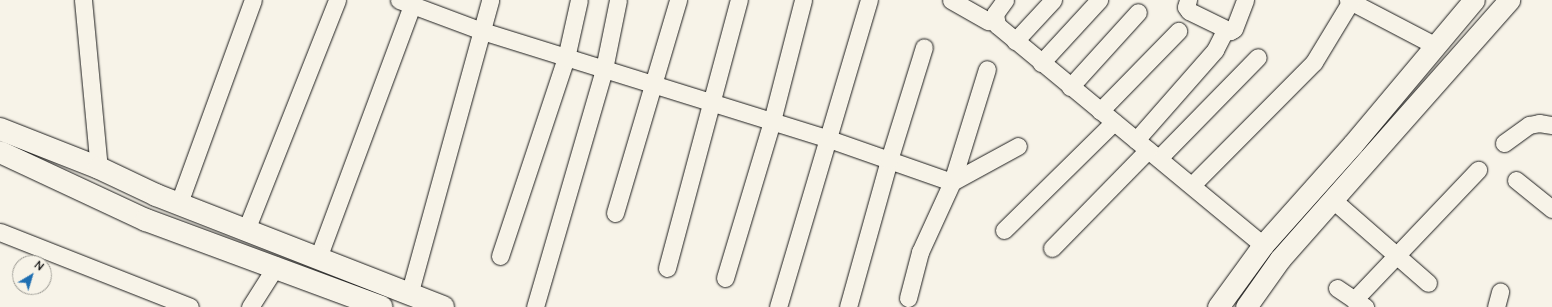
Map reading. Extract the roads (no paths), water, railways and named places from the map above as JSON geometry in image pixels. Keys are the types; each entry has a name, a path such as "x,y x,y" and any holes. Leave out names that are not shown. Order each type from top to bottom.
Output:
{"main road":[{"path":"0,129 99,168 246,230 409,295 443,307"},
{"path":"0,152 146,220 276,266 381,307"}],"street":[{"path":"83,0 99,168"},
{"path":"179,203 253,0"},
{"path":"246,230 337,0"},
{"path":"409,295 490,0"},
{"path":"500,256 566,58 579,0"},
{"path":"535,307 604,69 618,0"},
{"path":"657,86 678,0"},
{"path":"615,213 657,86 681,0"},
{"path":"667,268 710,102 739,0"},
{"path":"725,278 772,121 803,0"},
{"path":"778,307 869,0"},
{"path":"950,0 988,21"},
{"path":"1005,0 995,14 996,25 1040,63 1148,149 1263,245"},
{"path":"1015,41 1053,0"},
{"path":"1040,63 1099,0"},
{"path":"1188,0 1186,7 1189,11 1225,30 1234,29 1245,0"},
{"path":"1192,185 1314,62 1349,0 1436,46"},
{"path":"1218,307 1263,245 1436,46 1474,0"},
{"path":"1246,307 1280,259 1509,0"},
{"path":"318,258 405,2 482,31 829,139 952,182 1018,146"},
{"path":"1070,87 1138,12"},
{"path":"1148,149 1215,50 1225,30"},
{"path":"1100,111 1178,31"},
{"path":"848,307 889,160 924,46"},
{"path":"1052,248 1148,149 1258,57"},
{"path":"911,303 952,182 987,69"},
{"path":"1004,230 1114,122"},
{"path":"1504,143 1529,125 1539,123 1552,124"},
{"path":"1337,288 1360,303 1397,256 1478,170"},
{"path":"1516,180 1552,209"},
{"path":"1333,200 1428,283"},
{"path":"0,232 190,307"},
{"path":"250,307 276,266"}]}
